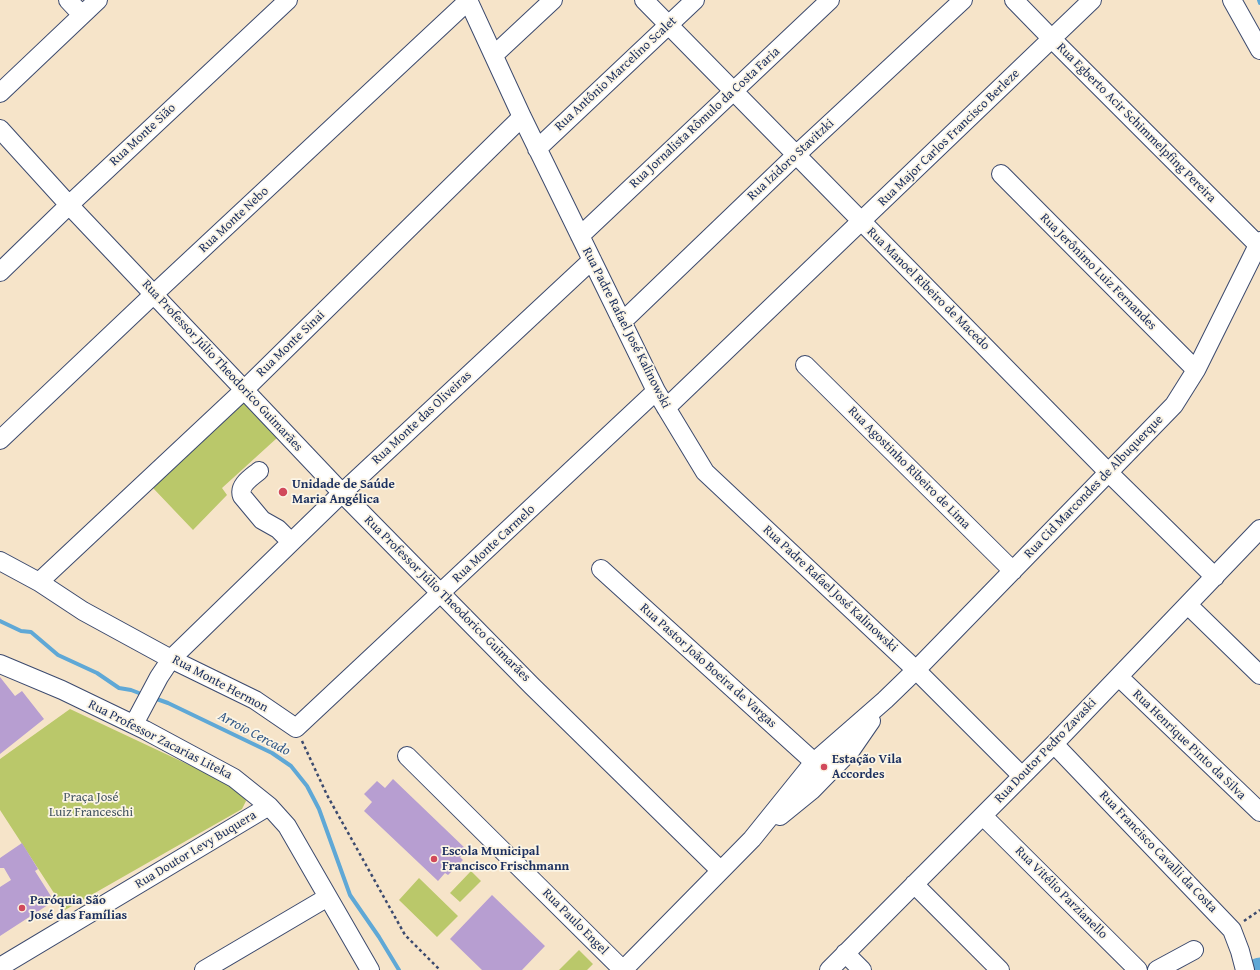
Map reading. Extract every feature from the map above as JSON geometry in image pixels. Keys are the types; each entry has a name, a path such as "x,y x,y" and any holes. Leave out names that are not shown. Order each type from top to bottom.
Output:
{"street":[{"path":"68,0 82,15"},
{"path":"0,93 98,0"},
{"path":"494,55 553,0"},
{"name":"Rua Manoel Ribeiro de Macedo","path":"644,0 1108,472 1215,576"},
{"name":"Rua Antônio Marcelino Scalet","path":"538,149 695,0"},
{"name":"Rua Jornalista Rômulo da Costa Faria","path":"580,236 830,0"},
{"name":"Rua Izidoro Stavitzki","path":"622,322 796,155 963,0"},
{"name":"Rua Egberto Acir Schimmelpfing Pereira","path":"1014,0 1259,243"},
{"name":"Rua Major Carlos Francisco Berleze","path":"666,408 862,222 1092,0"},
{"path":"1232,0 1260,50"},
{"name":"Rua Padre Rafael José Kalinowski","path":"468,1 522,117 656,392 705,472 916,670 1022,776"},
{"name":"Rua Monte Nebo","path":"0,440 468,1"},
{"name":"Rua Monte Sião","path":"0,272 69,204 282,2"},
{"name":"Rua Monte Sinai","path":"39,582 244,390 522,117"},
{"name":"Rua Professor Júlio Theodorico Guimarães","path":"0,129 342,493 532,686 720,870"},
{"name":"Rua Jerônimo Luiz Fernandes","path":"1001,174 1196,370"},
{"name":"Rua Cid Marcondes de Albuquerque","path":"752,839 814,762 885,700 916,670 1174,405 1196,370 1259,243"},
{"name":"Rua Monte das Oliveiras","path":"138,718 159,676 170,659 342,493 592,260"},
{"name":"Rua Agostinho Ribeiro de Lima","path":"805,365 1013,571"},
{"name":"Rua Monte Carmelo","path":"296,728 656,392"},
{"path":"259,471 241,487 240,491 242,496 262,520 278,529 291,542"},
{"name":"Rua Doutor Pedro Zavaski","path":"829,970 1054,744 1215,576 1259,533"},
{"name":"Rua Monte Hermon","path":"0,561 39,582 83,611 170,659 255,700 296,728"},
{"name":"Rua Pastor João Boeira de Vargas","path":"601,569 814,762"},
{"path":"1188,605 1260,675"},
{"name":"Rua Professor Zacarias Liteka","path":"0,664 62,690 138,718 234,778 269,806 287,826 370,970"},
{"name":"Rua Henrique Pinto da Silva","path":"1119,677 1260,812"},
{"name":"Rua Cid Marcondes de Albuquerque","path":"623,970 752,839 812,790 851,750 885,700"},
{"name":"Rua Francisco Cavalli da Costa","path":"1054,744 1232,930 1245,970"},
{"name":"Rua Paulo Engel","path":"408,756 623,970"},
{"name":"Rua Doutor Levy Buquera","path":"0,967 269,806"},
{"name":"Rua Vitélio Parzianello","path":"983,816 1138,970"},
{"path":"914,884 1000,970"},
{"path":"204,970 328,897"},
{"path":"1157,970 1194,950"},
{"path":"845,953 862,970"}],"path":[{"path":"296,728 327,795 405,935 440,970"},
{"path":"1232,930 1260,910"}],"green space":[{"path":"242,401 277,438 222,488 227,495 193,530 153,488"},
{"name":"Praça José Luiz Franceschi","path":"70,709 234,786 242,792 246,801 242,809 65,910 0,810 0,759"},
{"path":"471,871 481,881 460,902 450,893"},
{"path":"419,878 458,916 437,937 399,900"},
{"path":"579,950 593,964 587,970 559,970"}],"building":[{"path":"0,677 15,696 22,691 44,719 0,754"},
{"path":"393,779 467,850 460,857 463,860 448,875 445,873 438,881 364,811 372,802 364,794 377,781 385,788"},
{"name":"Paróquia São José das Famílias","path":"22,843 38,869 35,871 54,901 0,936 0,887 11,880 4,868 0,868 0,858"},
{"path":"492,895 545,946 522,970 482,970 450,939"}],"waterway":[{"name":"Arroio Cercado","path":"0,621 21,631 31,632 58,655 97,673 119,688 131,690 144,695"},
{"name":"Arroio Cercado","path":"154,698 168,703 272,753 291,766 307,786 319,809 350,895 379,937 399,970"}],"place":[{"name":"Unidade de Saúde Maria Angélica","path":"283,492"},
{"name":"Estação Vila Accordes","path":"824,767"},
{"name":"Escola Municipal Francisco Frischmann","path":"434,859"},
{"name":"Paróquia São José das Famílias","path":"22,908"}]}
